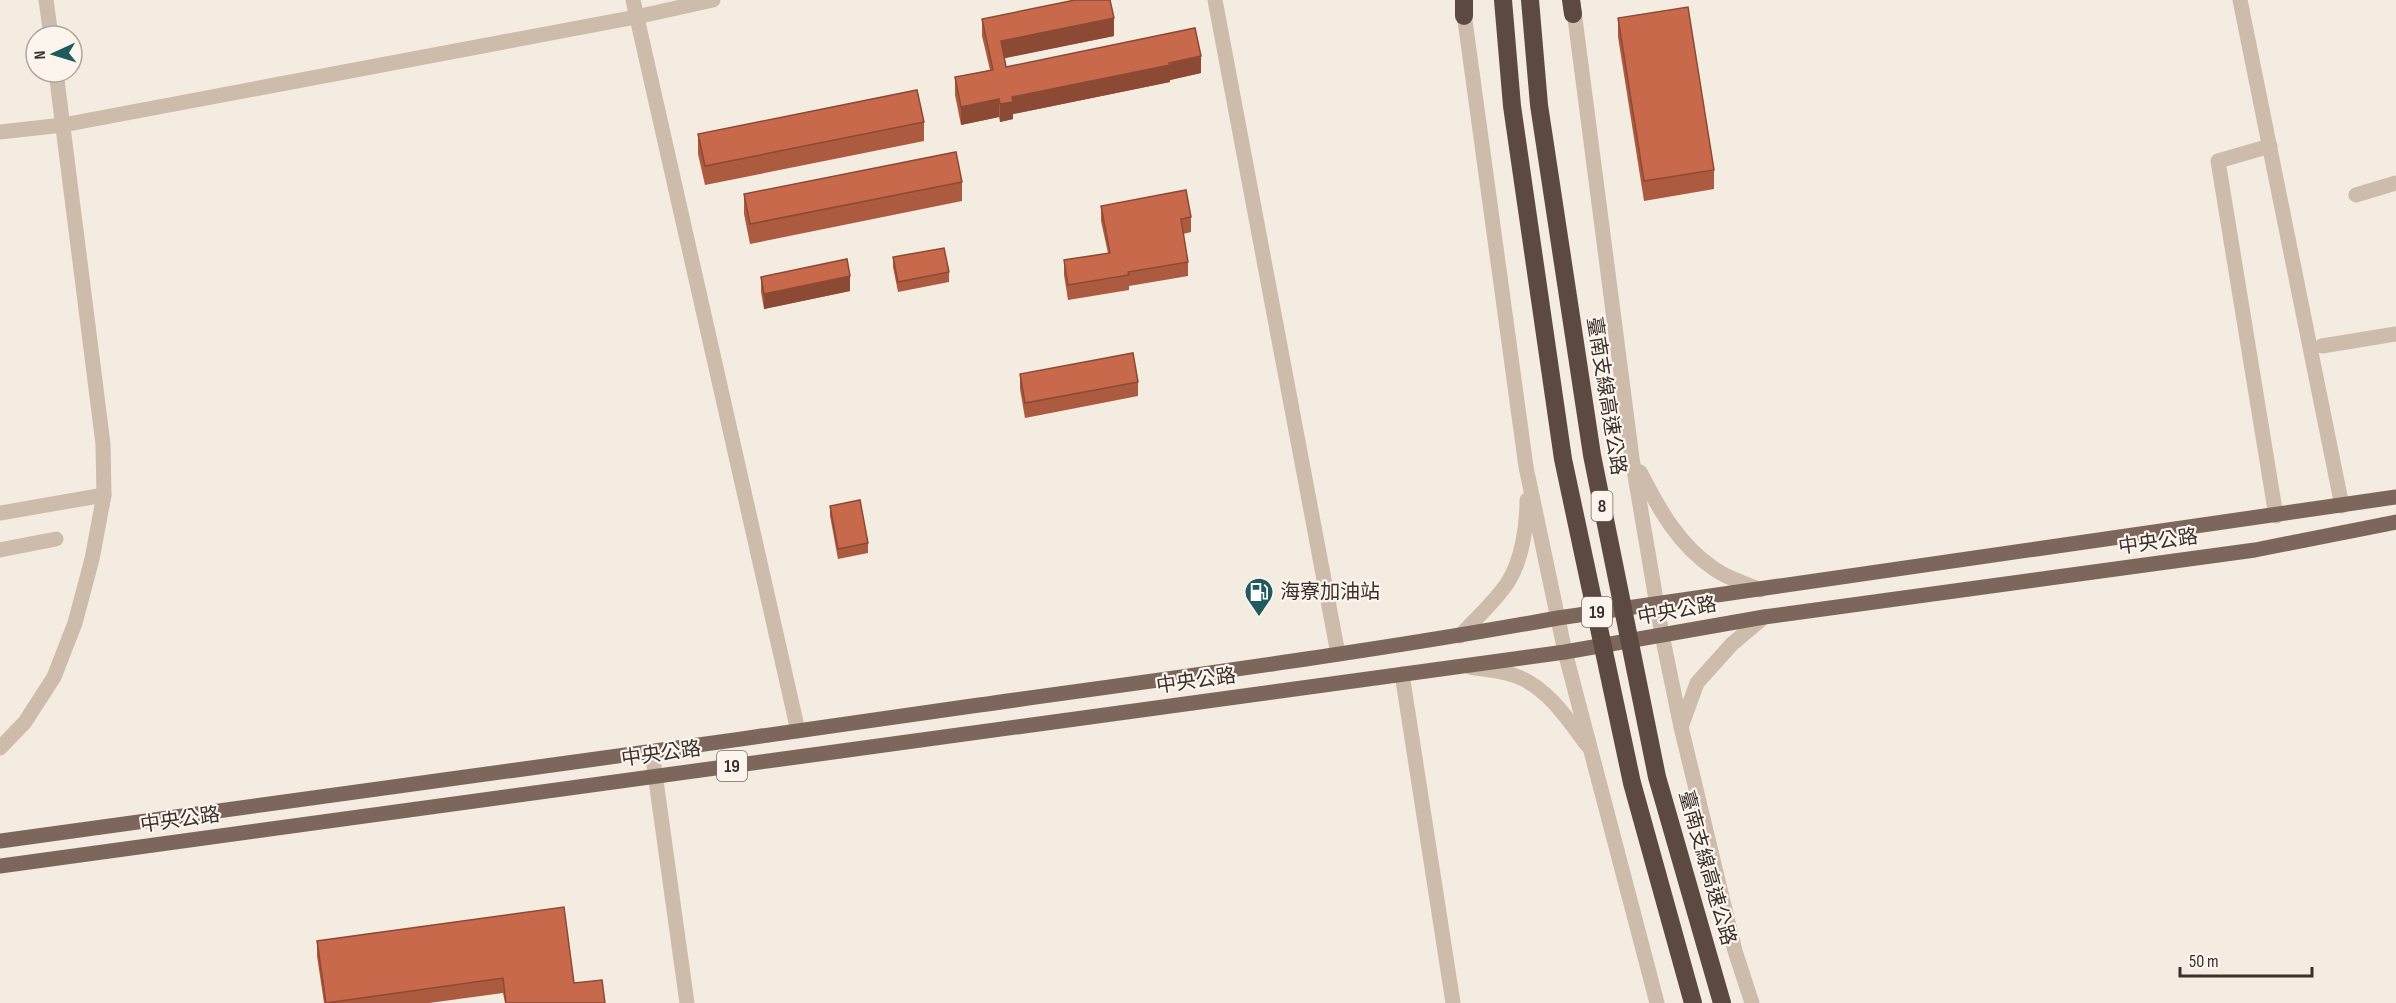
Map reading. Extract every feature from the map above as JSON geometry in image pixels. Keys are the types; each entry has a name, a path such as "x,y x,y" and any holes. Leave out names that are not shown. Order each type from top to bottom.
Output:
{"highway":[{"name":"8","path":"1503,0 1512,106 1563,459 1632,783 1693,1003"},
{"name":"臺南支線高速公路","path":"1530,0 1539,105 1592,455 1657,777 1722,1003"}],"main road":[{"name":"中央公路","path":"0,842 1338,654 1658,603 2396,497"},
{"name":"中央公路","path":"0,866 1565,652 1764,617 2255,550 2396,522"}],"street":[{"path":"46,0 49,24"},
{"path":"633,0 798,731"},
{"path":"0,132 63,125 636,17 713,0"},
{"path":"1215,0 1338,654"},
{"path":"2244,1 2270,146 2342,506"},
{"path":"1463,5 1526,466 1565,652 1657,1003"},
{"path":"1572,5 1632,458 1662,635 1681,727 1736,951 1752,1003"},
{"path":"0,748 25,722 54,677 75,623 92,560 104,495 103,444 58,84"},
{"path":"2270,146 2218,161 2276,516"},
{"path":"2356,195 2396,183"},
{"path":"2322,346 2396,334"},
{"path":"1632,458 1665,519 1694,553 1714,570 1760,590"},
{"path":"1460,636 1496,598 1509,580 1520,551 1527,519 1526,466"},
{"path":"0,513 104,495"},
{"path":"0,550 56,539"},
{"path":"1681,727 1697,683 1732,644 1764,617"},
{"path":"1465,666 1521,677 1558,707 1593,752"},
{"path":"1402,674 1453,1003"},
{"path":"652,752 687,1003"}],"building":[{"path":"1075,0 1110,0 1114,18 1001,41 1006,67 1195,28 1201,56 1169,63 1170,65 1012,97 1013,102 1000,104 999,99 961,107 955,77 993,70 982,19"},
{"path":"1688,7 1714,170 1644,181 1618,18"},
{"path":"917,90 924,122 705,166 698,134"},
{"path":"956,152 962,182 750,224 744,194"},
{"path":"1186,190 1191,217 1181,219 1188,262 1068,285 1064,260 1110,253 1101,206"},
{"path":"944,248 949,272 898,282 893,257"},
{"path":"847,259 850,276 764,294 761,277"},
{"path":"1133,353 1138,382 1025,403 1020,374"},
{"path":"860,500 868,543 838,549 830,506"},
{"path":"564,907 574,983 602,980 605,1003 506,1003 503,978 326,1003 317,941"}],"place":[{"name":"海寮加油站","path":"1259,618"}]}
